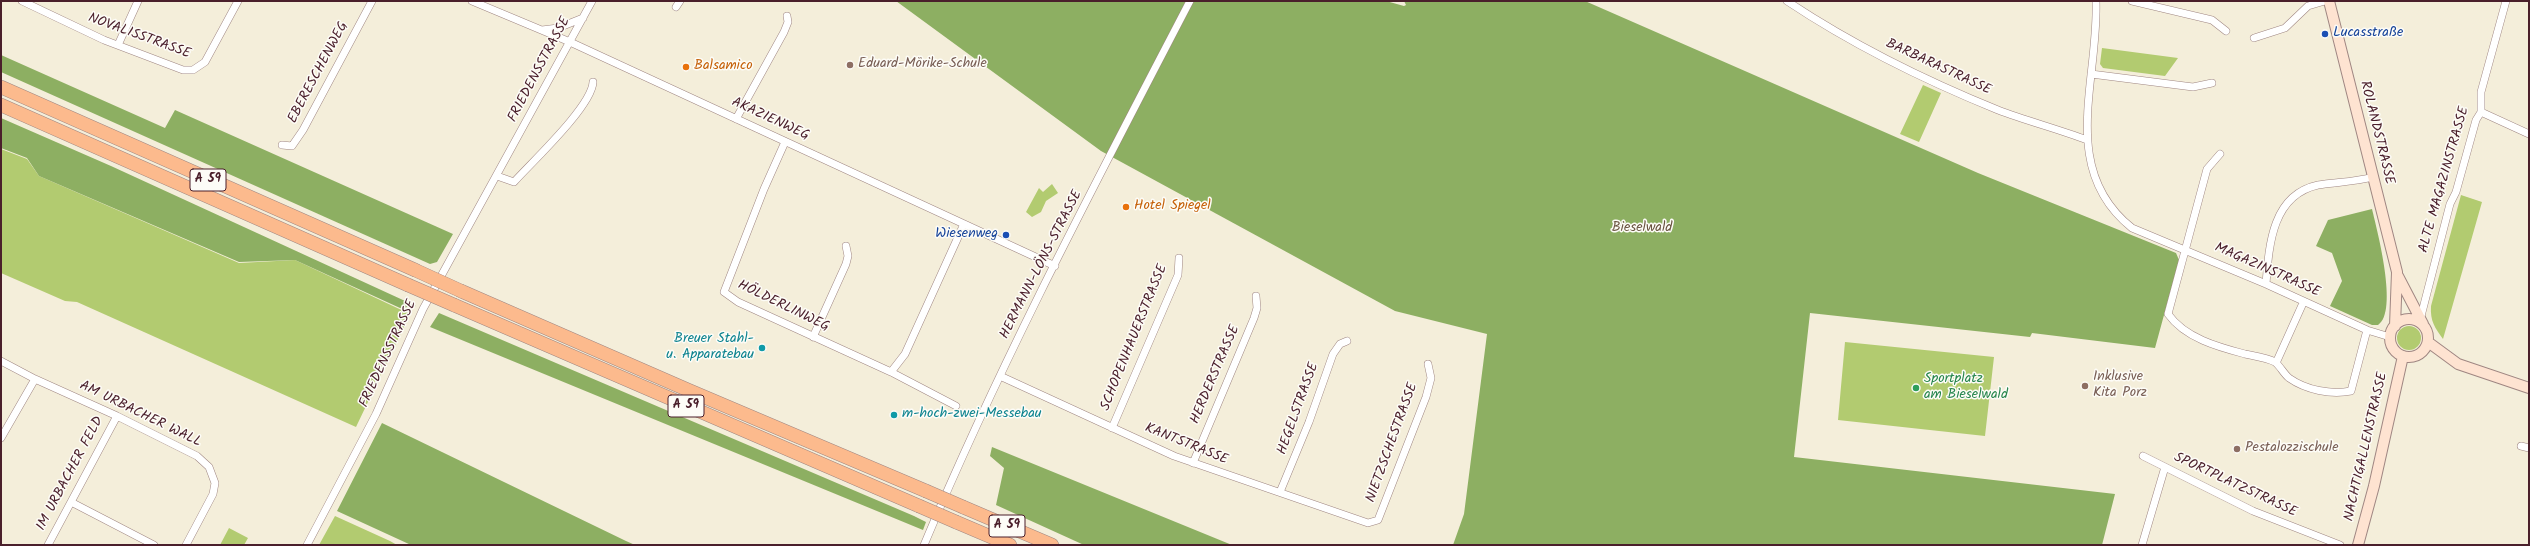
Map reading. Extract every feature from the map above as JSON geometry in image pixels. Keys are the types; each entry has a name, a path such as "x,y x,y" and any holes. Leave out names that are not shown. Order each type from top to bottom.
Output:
{"highway":[{"name":"A 59","path":"1,87 688,390 1052,545"},
{"name":"A 59","path":"1,105 454,305 1010,545"}],"main road":[{"name":"ROLANDSTRASSE","path":"2329,1 2396,272 2422,323"},
{"name":"ROLANDSTRASSE","path":"2395,326 2396,272"},
{"path":"2409,319 2422,323 2428,333 2428,342 2419,355 2403,356 2394,349 2390,337 2395,326 2409,319"},
{"path":"2428,342 2458,364 2529,388"},
{"name":"NACHTIGALLENSTRASSE","path":"2358,545 2374,486 2403,356"}],"street":[{"name":"NOVALISSTRASSE","path":"22,1 118,45 183,70 193,70 204,62 238,1"},
{"path":"118,45 138,1"},
{"name":"EBERESCHENWEG","path":"282,145 292,146 303,130 372,1"},
{"name":"AKAZIENWEG","path":"472,1 570,42 1055,266"},
{"name":"FRIEDENSSTRASSE","path":"307,545 376,414 423,309 592,1"},
{"name":"HERMANN-LÖNS-STRASSE","path":"924,545 1000,376 1190,1"},
{"name":"BARBARASTRASSE","path":"1787,1 1834,30 1918,75 1998,110 2087,140"},
{"path":"2087,140 2096,1"},
{"path":"2132,1 2212,20 2226,31"},
{"path":"2254,38 2285,28 2308,6 2325,1"},
{"name":"ALTE MAGAZINSTRASSE","path":"2422,323 2450,204 2481,112 2482,92 2506,1"},
{"path":"736,119 784,32 788,22 787,16"},
{"name":"FRIEDENSSTRASSE","path":"542,30 558,28 583,18"},
{"path":"2091,74 2193,86 2212,83"},
{"path":"497,176 514,182 577,112 592,91 593,82"},
{"path":"2481,112 2529,134"},
{"name":"MAGAZINSTRASSE","path":"2087,140 2088,158 2097,183 2115,211 2132,228 2266,284 2303,303 2367,330 2390,337"},
{"name":"HÖLDERLINWEG","path":"785,142 764,189 724,292 738,302 891,372 956,406"},
{"path":"2220,154 2207,169 2168,314 2174,322 2202,340 2276,363 2284,374 2299,384 2319,391 2341,393 2351,391 2367,330"},
{"path":"2266,284 2270,242 2275,226 2280,212 2294,196 2305,189 2318,185 2373,177"},
{"path":"891,372 905,354 964,224"},
{"path":"813,337 846,264 848,256 846,246"},
{"name":"SCHOPENHAUERSTRASSE","path":"1112,428 1178,275 1178,258"},
{"name":"HERDERSTRASSE","path":"1193,463 1254,318 1257,308 1256,296"},
{"path":"2276,363 2303,303"},
{"name":"HEGELSTRASSE","path":"1280,492 1309,422 1333,354 1340,344 1347,341"},
{"name":"AM URBACHER WALL","path":"1,361 35,379 117,416 197,456 213,472 215,483 213,494 186,545"},
{"name":"NIETZSCHESTRASSE","path":"1368,523 1378,520 1412,436 1430,378 1428,364"},
{"name":"KANTSTRASSE","path":"1000,376 1112,428 1193,463 1368,523"},
{"path":"1,438 35,379"},
{"name":"IM URBACHER FELD","path":"48,545 117,416"},
{"path":"2521,446 2529,448"},
{"name":"SPORTPLATZSTRASSE","path":"2143,456 2253,511 2340,545"},
{"path":"2142,545 2165,467"},
{"path":"71,502 154,545"}],"green space":[{"name":"Bieselwald","path":"896,1 1386,1 1404,6 1406,5 1404,1 1585,1 1978,173 2176,253 2179,260 2155,348 2032,333 2030,337 1810,313 1794,457 2115,494 2102,545 1453,545 1464,514 1487,334 1395,311 1101,151"},
{"path":"2102,48 2178,58 2165,76 2103,68 2100,64"},
{"path":"1,55 165,128 175,110 453,234 437,262 430,264 1,72"},
{"path":"1923,85 1941,93 1919,142 1900,134"},
{"path":"1,118 111,166 416,306 400,308 295,260 239,262 39,176 27,158 1,148"},
{"path":"1,149 27,159 39,176 239,263 295,260 410,314 356,427 77,302 65,301 1,273"},
{"path":"1052,184 1058,193 1046,201 1041,212 1032,217 1026,212 1039,188 1043,192"},
{"path":"2461,195 2482,202 2443,339 2431,316 2431,306"},
{"path":"2372,209 2382,252 2387,288 2387,304 2384,317 2378,325 2372,325 2330,306 2342,281 2332,253 2316,246 2328,220"},
{"path":"439,313 914,516 926,522 923,530 430,327"},
{"path":"2409,326 2414,327 2420,333 2420,343 2414,349 2409,350 2404,349 2398,343 2397,338 2398,333 2404,327"},
{"name":"Sportplatz am Bieselwald","path":"1845,342 1994,357 1985,436 1838,420"},
{"path":"382,423 635,545 411,545 337,511"},
{"path":"992,447 1232,545 1084,545 996,505 1004,468 990,456"},
{"path":"335,516 390,541 397,545 319,545"},
{"path":"229,528 248,538 244,545 220,545"}],"place":[{"name":"Lucasstraße","path":"2325,34"},
{"name":"Eduard-Mörike-Schule","path":"850,65"},
{"name":"Balsamico","path":"686,67"},
{"name":"Hotel Spiegel","path":"1126,207"},
{"name":"Wiesenweg","path":"1006,235"},
{"name":"Breuer Stahl- u. Apparatebau","path":"762,348"},
{"name":"Inklusive Kita Porz","path":"2085,386"},
{"name":"Sportplatz am Bieselwald","path":"1916,388"},
{"name":"m-hoch-zwei-Messebau","path":"894,415"},
{"name":"Pestalozzischule","path":"2237,449"}]}
